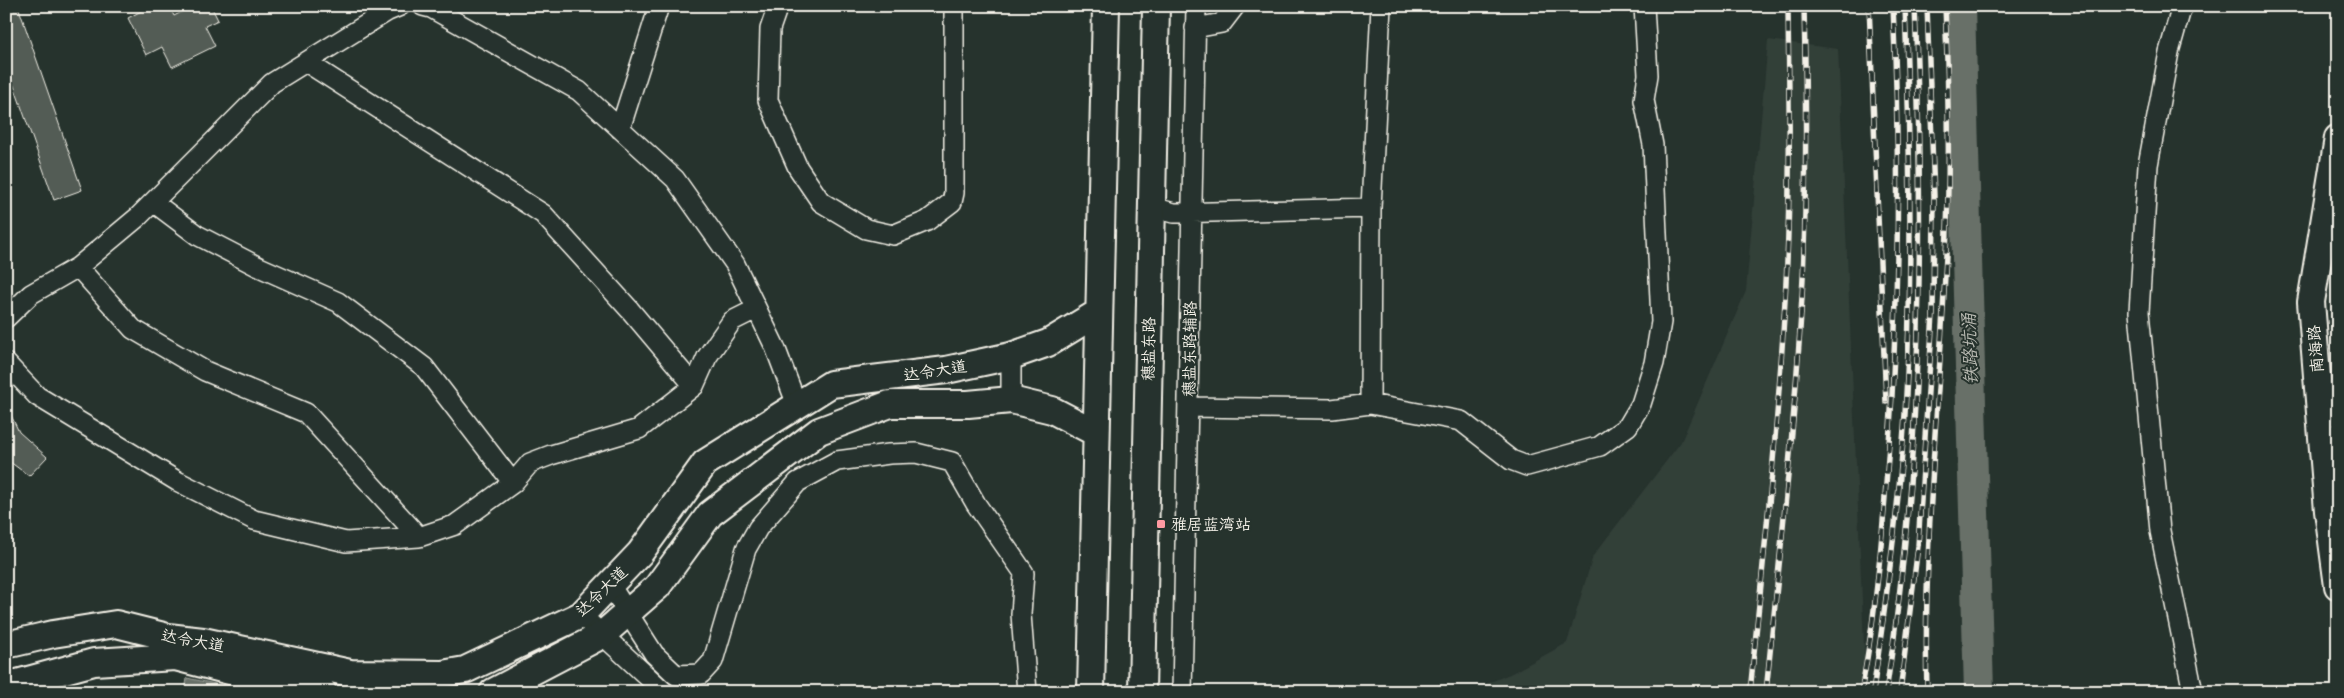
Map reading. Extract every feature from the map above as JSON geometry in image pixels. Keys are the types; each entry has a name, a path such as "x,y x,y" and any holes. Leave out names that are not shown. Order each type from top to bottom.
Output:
{"street":[{"path":"6,318 31,294 78,268 153,202 272,83 388,10 400,6"},
{"path":"423,6 449,13 579,91 675,178 735,264 775,347 797,405"},
{"path":"620,129 659,6"},
{"path":"778,6 770,29 768,100 798,168 821,202 866,229 893,234 926,222 952,202 954,193 954,6"},
{"path":"1091,692 1106,6"},
{"name":"穗盐东路","path":"1142,692 1156,6"},
{"name":"穗盐东路辅路","path":"1182,692 1196,6"},
{"path":"1195,28 1222,23 1235,6"},
{"path":"1370,404 1370,208 1381,6"},
{"path":"1188,407 1332,409 1370,404 1461,421 1511,460 1527,466 1600,446 1628,426 1640,404 1654,363 1661,322 1653,145 1644,100 1648,75 1644,6"},
{"path":"2182,6 2169,52 2148,165 2139,312 2160,531 2193,692"},
{"path":"306,62 543,214 630,310 694,386"},
{"name":"南海路","path":"2338,138 2321,232 2311,302 2328,511 2338,586"},
{"path":"153,202 197,235 257,266 338,302 424,367 513,483"},
{"name":"南海路","path":"2321,232 2338,202"},
{"path":"1152,208 1174,213 1370,208"},
{"path":"78,268 133,329 205,371 306,413 419,536"},
{"path":"6,363 37,396 177,481 254,520 346,542 419,536 455,525 513,483 530,463 551,454 639,429 694,386 707,357 732,321 756,309"},
{"name":"达令大道","path":"6,686 94,662 175,657 200,652 350,673 442,674 465,670 581,615 640,553 705,463 831,384 946,370 1011,356 1048,343 1099,312"},
{"path":"1011,356 1011,400"},
{"name":"达令大道","path":"493,692 602,635 657,587 710,514 819,431 890,404 968,404 1011,400 1052,410 1096,433"},
{"path":"610,585 654,654 676,675 701,674 713,661 746,549 758,528 798,482 837,461 889,454 916,453 952,462 976,504 1024,573 1021,614 1027,692"},
{"path":"581,615 664,692"},
{"name":"达令大道","path":"6,645 53,634 116,624 168,637 200,652 284,685 323,692"}],"shaded area":[{"path":"1768,40 1838,49 1866,692 1467,692 1512,673 1567,643 1593,556 1681,442 1746,291"},
{"path":"187,678 248,691 248,692 185,692"}],"building":[{"path":"6,6 18,6 82,190 54,200 6,63"},
{"path":"141,6 169,6 174,16 193,6 211,6 218,20 205,26 215,46 172,67 162,47 146,55 128,18 143,10"},
{"path":"6,405 19,432 47,457 29,476 6,459"}],"waterway":[{"name":"铁路坑涌","path":"1960,6 1979,692"}],"railway":[{"path":"1750,692 1775,436 1788,248 1788,6"},
{"path":"1766,692 1792,433 1803,278 1806,142 1804,6"},
{"path":"1869,6 1886,402"},
{"path":"1861,692 1879,568 1887,475 1895,335 1897,116 1893,6"},
{"path":"1873,692 1896,519 1908,363 1910,210 1905,6"},
{"path":"1886,692 1907,521 1917,350 1919,178 1915,6"},
{"path":"1900,692 1918,546 1933,314 1934,196 1927,6"},
{"path":"1927,692 1926,640 1929,536 1948,208 1945,6"}],"place":[{"name":"雅居蓝湾站","path":"1161,524"}]}
